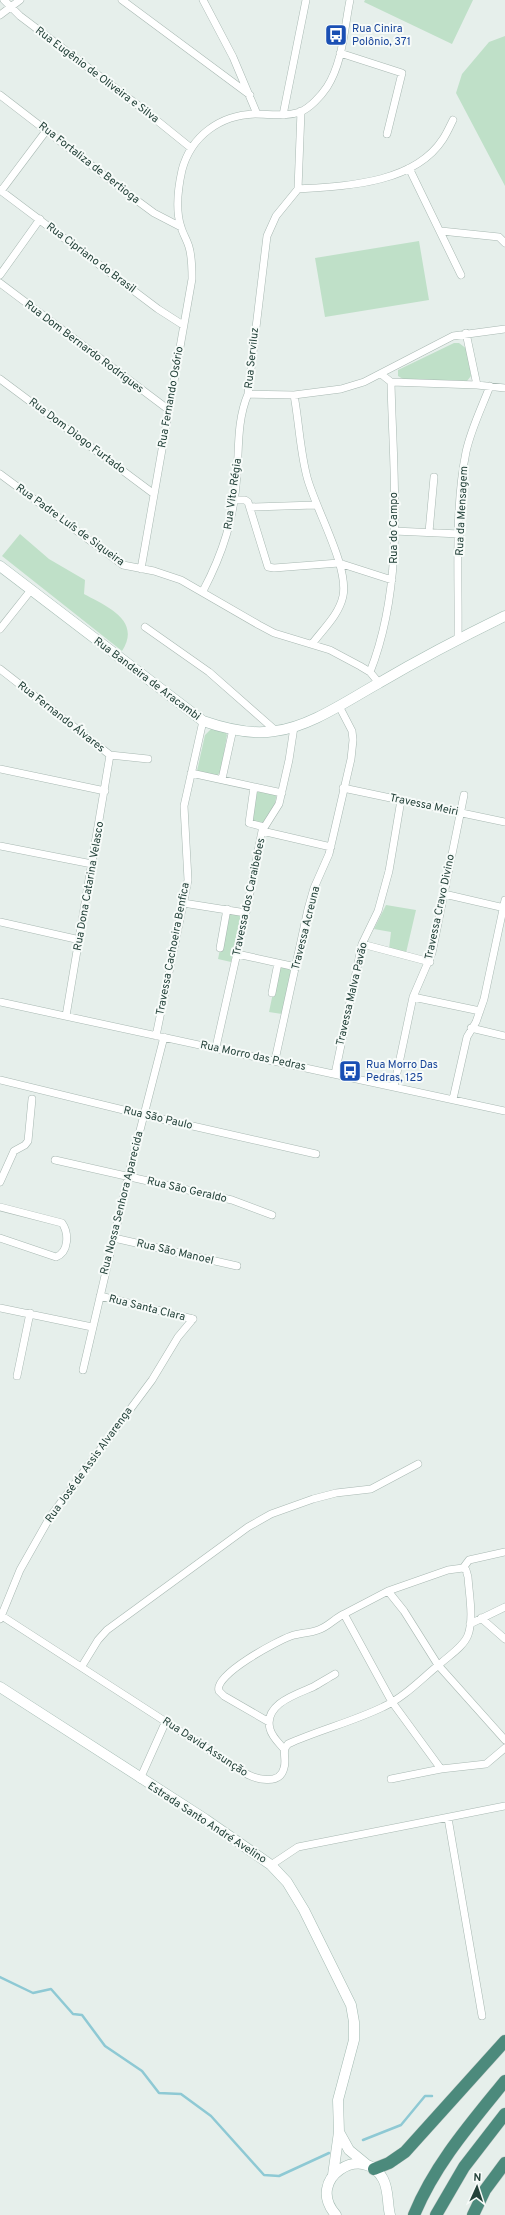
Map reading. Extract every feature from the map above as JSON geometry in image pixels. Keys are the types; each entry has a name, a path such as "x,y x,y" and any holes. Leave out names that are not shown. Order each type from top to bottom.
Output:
{"highway":[{"path":"371,2167 396,2159 405,2152 505,2041"},
{"path":"414,2215 438,2168 505,2081"},
{"path":"438,2213 464,2167 505,2114"},
{"path":"472,2215 485,2190 505,2163"}],"main road":[{"name":"Rua Bandeira de Aracambi","path":"0,566 203,721 250,732 276,731 294,727 339,706 458,640 505,616"},
{"name":"Estrada Santo André Avelino","path":"0,1688 140,1779 205,1819 271,1865 287,1882 304,1910 351,2006 354,2022 354,2040 338,2100 339,2132 333,2175 326,2192 328,2201 336,2215"},
{"name":"Estrada Santo André Avelino","path":"339,2132 349,2150 382,2177 386,2186 390,2215"},
{"path":"333,2175 349,2165 371,2167"}],"street":[{"name":"Rua Eugênio de Oliveira e Silva","path":"4,0 11,9 191,148"},
{"path":"0,15 11,9 20,0"},
{"path":"122,0 250,95"},
{"path":"283,115 306,0"},
{"path":"350,0 340,54 327,88 315,101 301,112 300,170 298,189 371,182 409,168 432,152 443,140 453,120"},
{"path":"205,1 250,95 257,114"},
{"path":"340,54 402,72 387,134"},
{"name":"Rua Fortaliza de Bertioga","path":"0,95 154,213 181,227"},
{"name":"Rua Fernando Osório","path":"141,569 192,280 192,261 189,246 181,227 178,210 178,192 183,169 191,148 201,134 230,118 257,114 283,115 301,112"},
{"path":"1,191 46,131"},
{"path":"409,168 441,231 461,275"},
{"name":"Rua Serviluz","path":"298,189 276,216 267,236 248,394 294,396 341,389 364,382 381,374 443,340 466,333 505,329"},
{"name":"Rua Cipriano do Brasil","path":"1,191 158,309 183,325"},
{"path":"0,275 40,219"},
{"path":"441,231 499,237 505,243"},
{"name":"Rua Dom Bernardo Rodrigues","path":"0,283 169,410"},
{"path":"466,333 478,385"},
{"path":"381,374 391,382 478,385 505,388"},
{"name":"Rua Dom Diogo Furtado","path":"0,379 154,494"},
{"name":"Rua do Campo","path":"370,672 378,650 392,580 394,531 391,382"},
{"name":"Rua da Mensagem","path":"458,640 460,534 467,450 490,386"},
{"name":"Rua Vito Régia","path":"203,591 223,549 234,500 241,411 248,394"},
{"path":"294,396 307,476 315,505 339,563 344,584 341,602 334,617 312,644"},
{"name":"Rua Padre Luís de Siqueira","path":"0,474 117,561 131,568 170,575 203,591 258,625 274,633 330,650 370,672 379,683"},
{"path":"429,532 434,476"},
{"path":"234,500 247,501 250,506 268,567 274,568 339,563 392,580"},
{"path":"250,506 315,505"},
{"path":"394,531 460,534"},
{"path":"0,629 31,590"},
{"path":"145,627 208,672 276,731"},
{"name":"Rua Fernando Álvares","path":"0,669 110,755 148,759"},
{"name":"Travessa Acreuna","path":"275,1060 308,908 331,847 343,788 351,759 353,740 352,731 339,706"},
{"name":"Travessa Cachoeira Benfica","path":"156,1036 183,903 188,867 184,817 191,773 203,721"},
{"name":"Travessa dos Caraibebes","path":"216,1048 263,829 274,814 282,793 294,727"},
{"path":"222,779 233,729"},
{"name":"Rua Dona Catarina Velasco","path":"66,1016 110,755"},
{"path":"0,769 105,791"},
{"path":"191,773 282,793"},
{"path":"254,787 249,823 263,829 331,847"},
{"name":"Travessa Meiri","path":"343,788 505,822"},
{"name":"Travessa Cravo Divino","path":"394,1087 413,997 430,962 464,795"},
{"name":"Travessa Malva Pavão","path":"335,1074 362,944 378,911 394,848 401,800"},
{"path":"0,846 92,864"},
{"path":"444,894 504,908"},
{"path":"453,1099 467,1037 480,1011 505,900"},
{"path":"183,903 246,913"},
{"path":"220,948 227,909"},
{"path":"0,922 80,940"},
{"path":"362,944 430,962"},
{"path":"237,954 296,967"},
{"path":"272,993 278,963"},
{"path":"413,997 480,1011"},
{"name":"Rua Morro das Pedras","path":"0,1002 275,1060 505,1111"},
{"path":"471,1028 505,1036"},
{"name":"Rua Nossa Senhora Aparecida","path":"83,1370 128,1177 164,1037"},
{"name":"Rua São Paulo","path":"0,1080 144,1115 316,1154"},
{"path":"0,1182 14,1151 25,1145 28,1141 32,1099"},
{"name":"Rua São Geraldo","path":"54,1160 232,1200 272,1215"},
{"path":"0,1207 62,1224 67,1230 67,1239 64,1249 56,1257 0,1238"},
{"name":"Rua São Manoel","path":"114,1238 237,1266"},
{"name":"Rua Santa Clara","path":"100,1296 193,1319"},
{"path":"0,1308 92,1327"},
{"path":"17,1376 30,1314"},
{"name":"Rua José de Assis Alvarenga","path":"1,1618 20,1570 50,1517 152,1380 178,1337 193,1319"},
{"path":"82,1666 98,1640 107,1630 248,1527 271,1514 313,1499 336,1493 371,1489 418,1464"},
{"path":"269,1722 224,1696 219,1691 219,1684 225,1675 252,1657 290,1636 319,1630 344,1614 388,1592 448,1570 462,1568 469,1560 505,1552"},
{"path":"335,1674 314,1686 285,1699 276,1708 269,1722 272,1734 284,1749 288,1744 294,1741 354,1719 392,1702 419,1682 438,1664 463,1644 469,1633 470,1624 468,1577 466,1570 462,1568"},
{"path":"388,1592 404,1611 438,1664 505,1740"},
{"path":"470,1624 505,1607"},
{"path":"344,1614 392,1702 441,1769"},
{"name":"Rua David Assunção","path":"1,1618 82,1666 245,1773 259,1779 274,1778 282,1773 284,1768 284,1749"},
{"path":"481,1618 505,1639"},
{"path":"140,1779 166,1721"},
{"path":"391,1779 441,1769 486,1764 505,1748"},
{"path":"271,1865 298,1847 505,1806"},
{"path":"448,1818 482,2016"}],"green space":[{"path":"365,0 473,0 452,44 364,2"},
{"path":"505,36 505,186 456,93 462,74 489,42"},
{"path":"419,241 429,300 325,317 315,258"},
{"path":"454,343 459,343 467,349 471,376 467,381 403,379 398,376 398,370"},
{"path":"20,534 49,559 85,580 84,594 119,615 125,623 128,631 127,640 122,651 2,556"},
{"path":"211,729 225,732 227,735 221,771 217,776 197,771 205,735"},
{"path":"257,790 277,793 274,808 264,823 251,821"},
{"path":"386,905 416,910 406,953 389,949 391,932 374,929"},
{"path":"228,911 241,914 231,962 218,959"},
{"path":"279,964 292,966 282,1014 269,1012"}],"waterway":[{"path":"0,1977 33,1993 51,1989 73,2014 82,2015 105,2046 142,2071 159,2093 181,2094 211,2116 264,2175 279,2176 329,2153"},
{"path":"363,2140 401,2125 425,2096 432,2096"}],"place":[{"name":"Rua Cinira Polônio, 371","path":"336,35"},
{"name":"Rua Morro Das Pedras, 125","path":"350,1071"}]}
